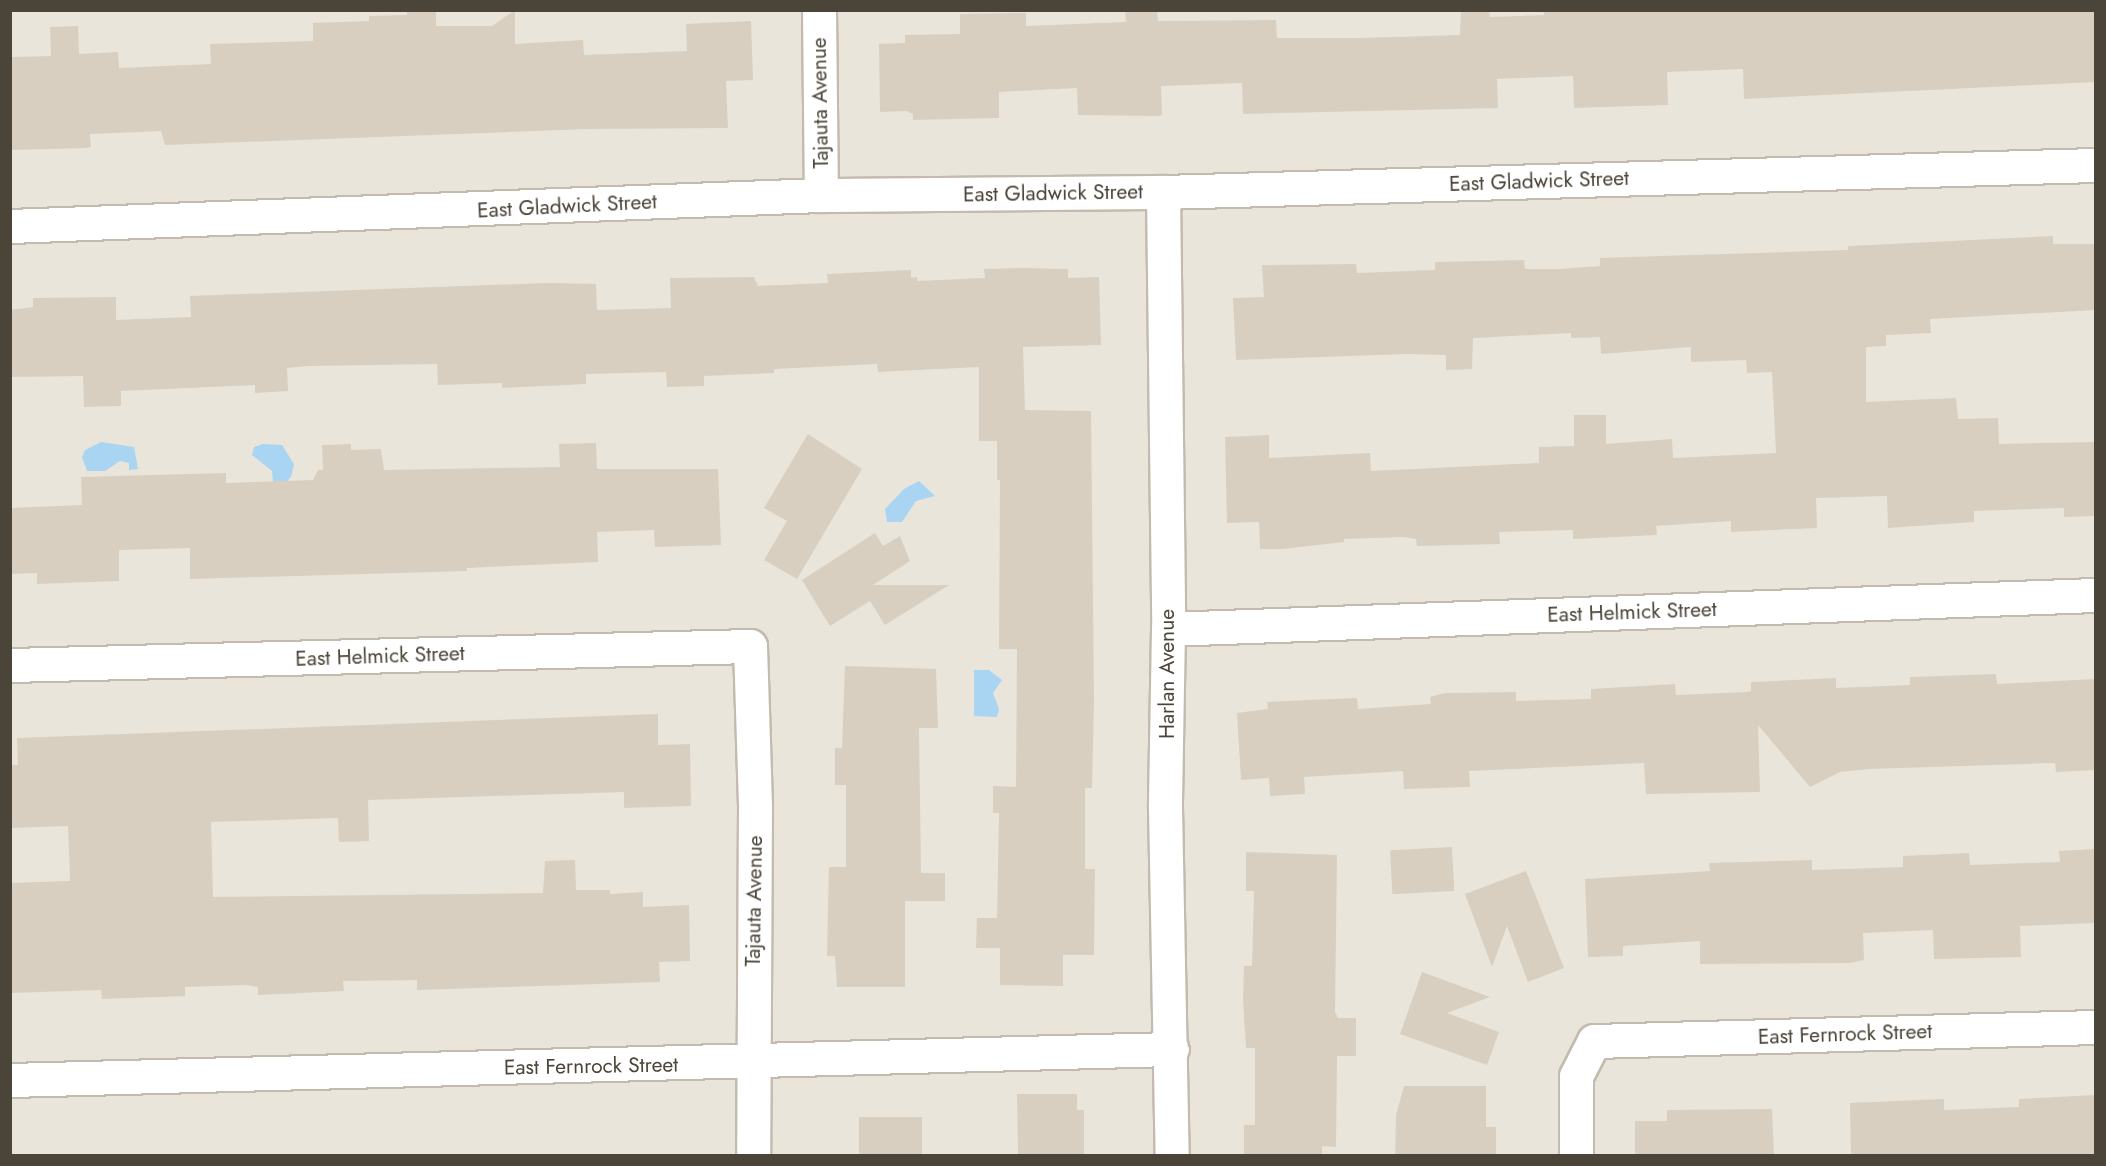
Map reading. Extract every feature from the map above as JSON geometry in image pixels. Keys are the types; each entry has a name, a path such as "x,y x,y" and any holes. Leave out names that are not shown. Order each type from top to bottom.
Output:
{"street":[{"name":"Tajauta Avenue","path":"819,10 821,195"},
{"name":"East Gladwick Street","path":"10,226 821,195 1163,192 2096,165"},
{"name":"Harlan Avenue","path":"1163,192 1168,629 1165,807 1172,1049 1172,1155"},
{"name":"East Helmick Street","path":"1168,629 2096,595"},
{"name":"Tajauta Avenue","path":"750,646 755,806 753,1155"},
{"name":"East Helmick Street","path":"10,665 750,646"},
{"name":"East Fernrock Street","path":"1576,1155 1576,1077 1594,1041 2096,1027"},
{"name":"East Fernrock Street","path":"10,1080 753,1062 1172,1049"}],"shaded area":[{"path":"11,11 2095,11 2095,1155 11,1155"}],"water":[{"path":"101,442 134,447 138,469 129,470 129,463 120,461 105,471 87,471 82,457 85,450"},
{"path":"263,444 282,445 294,464 291,477 284,484 273,482 272,471 252,455 254,447"},
{"path":"919,481 935,496 916,501 902,522 887,522 885,509 904,489"},
{"path":"974,670 989,670 1002,680 993,693 999,709 997,717 974,716"}],"building":[{"path":"407,10 436,10 436,26 492,26 515,10 515,44 583,40 584,55 687,51 686,24 751,21 753,80 726,81 728,128 588,129 165,145 161,131 90,134 91,147 86,148 10,150 10,57 51,56 50,27 78,26 79,54 118,52 119,68 211,64 210,44 313,41 313,23 369,21 369,16 407,15"},
{"path":"1125,10 1157,10 1158,21 1276,20 1277,38 1358,38 1460,35 1461,10 1489,10 1490,17 1544,15 1544,10 2096,10 2096,82 1744,99 1743,69 1667,72 1668,105 1574,108 1573,76 1497,79 1498,108 1243,114 1242,83 1161,86 1162,115 1158,116 1078,115 1077,88 999,92 999,118 913,120 913,114 906,111 880,112 879,44 905,43 905,35 960,34 960,14 1026,13 1026,26 1126,22"},
{"path":"2053,236 2053,244 2096,244 2096,310 1930,319 1931,333 1886,335 1886,346 1866,347 1866,402 1956,398 1958,419 1998,418 1999,444 2096,442 2096,516 2064,517 2064,508 1974,511 1974,522 1888,528 1887,496 1816,498 1817,528 1731,532 1731,521 1656,526 1657,535 1573,539 1573,530 1499,532 1500,544 1417,546 1416,539 1404,537 1344,539 1344,542 1283,549 1260,549 1259,522 1227,523 1225,437 1269,435 1269,458 1370,453 1371,471 1539,463 1539,447 1574,446 1574,415 1606,415 1606,444 1672,439 1673,458 1776,453 1772,372 1747,373 1746,360 1691,362 1691,347 1601,354 1600,337 1571,338 1571,333 1473,338 1472,369 1446,370 1446,355 1407,354 1236,360 1233,298 1264,297 1262,265 1356,264 1357,273 1435,270 1435,262 1524,260 1525,269 1560,269 1600,266 1600,258 1848,250 1848,246"},
{"path":"984,269 1068,269 1068,278 1099,277 1101,345 1023,347 1025,410 1091,411 1094,700 1092,788 1085,788 1085,869 1095,869 1094,955 1063,955 1063,986 1000,985 1000,948 976,948 977,918 997,918 999,813 993,813 993,786 1016,787 1017,649 999,649 1000,480 997,480 997,441 979,441 979,367 878,372 877,364 774,369 774,373 704,376 704,386 667,387 666,372 586,374 586,384 502,388 502,383 438,385 437,364 308,366 287,368 288,391 255,393 255,385 121,391 121,406 84,407 83,376 10,377 10,310 33,307 33,298 116,297 116,320 191,317 190,296 547,283 596,284 597,310 671,308 670,278 754,277 758,286 828,283 827,274 911,270 911,278 917,277 917,281 985,278"},
{"path":"808,434 862,469 797,579 764,560 787,521 764,508"},
{"path":"596,443 597,469 718,469 721,545 655,547 654,530 597,532 598,562 467,568 467,571 190,579 190,548 119,550 119,581 37,584 37,573 10,574 10,508 82,505 81,477 226,473 226,483 313,480 318,470 323,470 322,445 351,444 351,450 381,449 384,470 560,467 559,444"},
{"path":"875,533 883,546 900,536 910,561 873,585 949,585 885,625 870,601 830,626 802,580"},
{"path":"845,666 936,669 938,728 919,728 921,873 945,873 945,901 905,901 905,987 837,987 835,956 827,956 829,867 846,867 846,785 835,785 835,748 842,748"},
{"path":"1996,674 1997,684 2096,679 2096,770 2056,772 2055,763 1869,769 1840,772 1810,787 1758,725 1760,792 1646,794 1644,763 1469,771 1470,787 1404,789 1403,771 1304,777 1305,794 1270,796 1269,778 1241,780 1237,713 1268,709 1267,702 1357,698 1358,709 1431,704 1430,697 1445,693 1516,692 1516,701 1591,699 1591,689 1675,684 1676,695 1746,692 1751,691 1751,682 1836,678 1836,688 1910,685 1910,677"},
{"path":"658,714 658,745 690,744 691,806 624,808 624,792 368,800 369,841 339,842 338,818 211,822 213,897 543,893 545,861 575,860 576,890 610,890 610,894 643,892 643,907 689,905 690,961 659,962 660,982 417,990 417,980 343,981 344,991 258,995 258,987 247,985 185,987 185,996 102,999 101,990 10,993 10,883 70,881 68,826 10,828 10,765 18,765 17,738"},
{"path":"1452,847 1454,891 1392,894 1390,850"},
{"path":"2096,849 2096,923 2020,926 2021,957 1934,959 1933,930 1863,933 1864,960 1850,963 1700,964 1700,941 1623,946 1623,956 1588,957 1585,879 1710,871 1709,863 1812,860 1812,870 1903,867 1903,856 1969,853 1970,865 2060,862 2059,851"},
{"path":"1246,852 1337,855 1335,1012 1338,1018 1356,1018 1356,1056 1337,1056 1336,1147 1322,1146 1322,1155 1244,1155 1244,1125 1255,1125 1255,1048 1246,1048 1243,1000 1244,966 1252,966 1254,891 1246,891"},
{"path":"1526,871 1564,968 1528,982 1507,926 1492,967 1465,894"},
{"path":"1422,972 1490,997 1447,1013 1499,1032 1487,1065 1400,1034"},
{"path":"1404,1086 1486,1086 1486,1127 1496,1127 1496,1155 1395,1155 1396,1115"},
{"path":"1017,1094 1077,1094 1077,1110 1084,1110 1084,1155 1018,1155"},
{"path":"2096,1095 2096,1155 1851,1155 1850,1103 1944,1099 1944,1110 2019,1107 2019,1099"},
{"path":"1772,1109 1774,1155 1635,1155 1635,1121 1667,1121 1667,1110"},
{"path":"859,1117 922,1117 922,1155 859,1155"}]}
